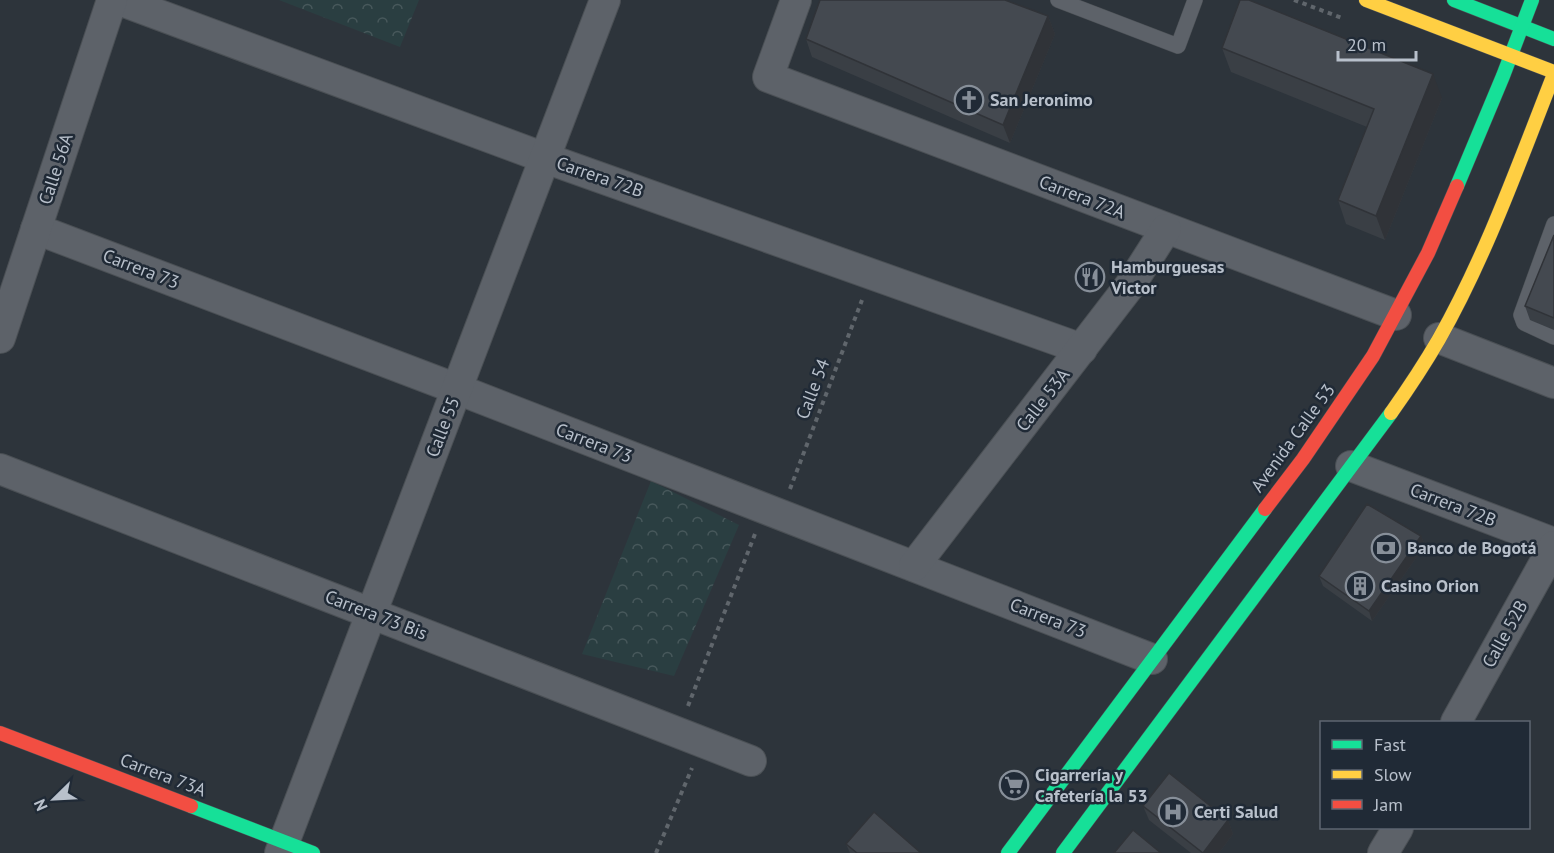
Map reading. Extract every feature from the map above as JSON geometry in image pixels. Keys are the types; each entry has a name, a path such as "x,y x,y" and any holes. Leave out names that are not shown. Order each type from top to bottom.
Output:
{"main road":[{"path":"1063,853 1392,412 1439,338 1470,276 1554,73 1366,0"},
{"path":"1454,0 1554,39"},
{"name":"Avenida Calle 53","path":"1008,853 1303,459 1373,356 1428,253 1532,0"},
{"name":"Carrera 73A","path":"0,733 282,848 313,853"}],"street":[{"name":"Calle 56A","path":"0,338 112,0"},
{"name":"Carrera 72B","path":"119,0 545,158 1082,349"},
{"name":"Calle 55","path":"282,848 605,0"},
{"name":"Carrera 72A","path":"796,0 768,77 1396,315"},
{"name":"Carrera 73","path":"36,229 1152,658"},
{"name":"Calle 53A","path":"914,566 1131,284 1167,229"},
{"path":"1439,338 1554,383"},
{"name":"Carrera 72B","path":"1351,466 1554,545"},
{"name":"Carrera 73 Bis","path":"0,469 752,761"},
{"name":"Calle 52B","path":"1457,721 1554,545"},
{"path":"1383,853 1397,829"}],"lane":[{"path":"1058,0 1178,46 1195,0"},
{"path":"1554,224 1521,315 1524,323 1554,337"}],"path":[{"name":"Calle 54","path":"656,853 691,737 772,512 872,274"}],"green space":[{"path":"279,0 419,0 400,47"},
{"path":"651,481 739,525 674,676 582,654"}],"building":[{"name":"San Jeronimo","path":"820,0 1005,0 1048,16 1003,125 806,39"},
{"path":"1240,0 1249,0 1433,74 1376,216 1338,200 1374,109 1222,48"},
{"path":"1554,235 1554,318 1525,306"},
{"path":"1367,504 1421,536 1369,611 1319,576"},
{"path":"1169,773 1228,820 1203,853 1143,806"},
{"path":"874,812 921,853 857,853 846,844"},
{"path":"1133,830 1161,853 1114,853"}],"traffic: fast":[{"path":"1454,0 1554,39"},
{"path":"1457,186 1532,0"},
{"path":"1063,853 1391,413"},
{"path":"1008,853 1265,509"},
{"path":"191,806 313,853"}],"traffic: slow":[{"path":"1366,0 1554,72"},
{"path":"1391,413 1439,339 1472,275 1501,209 1554,74"}],"traffic: jam":[{"path":"1265,509 1303,459 1373,356 1428,253 1457,186"},
{"path":"0,733 191,806"}],"place":[{"name":"San Jeronimo","path":"969,100"},
{"name":"Hamburguesas Victor","path":"1090,277"},
{"name":"Banco de Bogotá","path":"1386,548"},
{"name":"Casino Orion","path":"1360,586"},
{"name":"Cigarrería y Cafetería la 53","path":"1014,785"},
{"name":"Certi Salud","path":"1173,812"}]}
